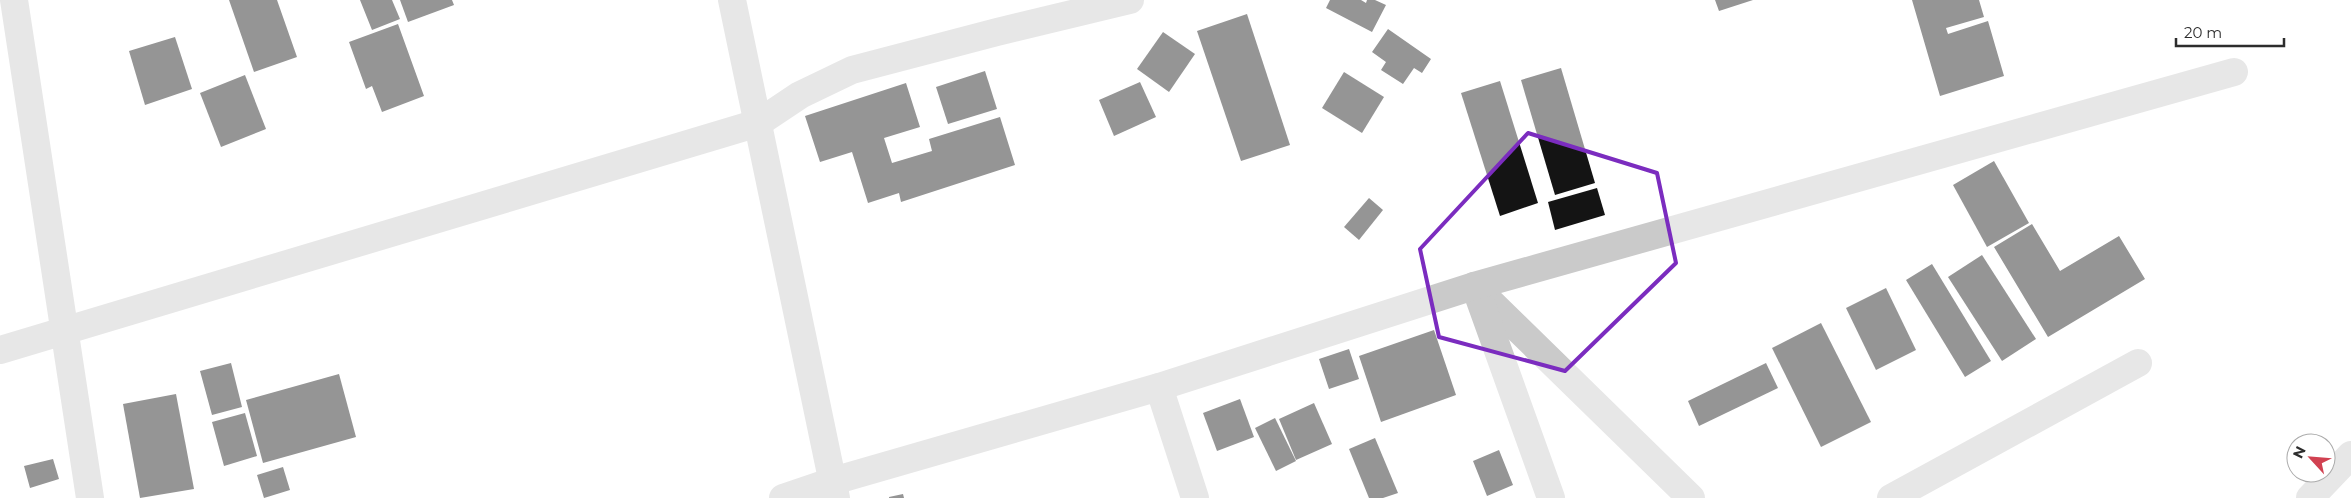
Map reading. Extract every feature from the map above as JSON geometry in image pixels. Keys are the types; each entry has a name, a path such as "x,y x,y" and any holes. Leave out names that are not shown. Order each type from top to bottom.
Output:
{"street":[{"path":"14,0 90,498"},
{"path":"732,0 834,489"},
{"path":"0,350 758,124 800,95 852,70 1130,0"},
{"path":"783,498 834,489 1474,286 2234,72"},
{"path":"1474,286 1551,498"},
{"path":"1474,286 1691,498"},
{"path":"1891,498 2138,363"},
{"path":"1159,387 1195,498"},
{"path":"2310,498 2351,455"}],"highlighted area":[{"path":"1528,133 1657,173 1676,263 1565,371 1439,337 1420,249"}],"building":[{"path":"229,0 277,0 297,57 254,72"},
{"path":"360,0 392,0 400,19 372,30"},
{"path":"400,0 452,0 454,5 408,22"},
{"path":"1330,0 1361,0 1366,3 1367,0 1375,0 1386,5 1372,32 1326,8"},
{"path":"1715,0 1753,0 1719,11"},
{"path":"1912,0 1979,0 1984,17 1946,28 1948,34 1988,21 2004,76 1940,96"},
{"path":"1247,14 1290,145 1241,161 1197,31"},
{"path":"398,24 424,96 382,112 372,86 366,89 349,42"},
{"path":"1388,29 1431,59 1422,73 1414,68 1403,84 1381,70 1386,62 1372,52"},
{"path":"1163,32 1195,54 1169,92 1137,69"},
{"path":"175,37 192,89 145,105 129,51"},
{"path":"1561,68 1595,183 1555,195 1521,80"},
{"path":"985,71 997,109 948,124 936,87"},
{"path":"1344,72 1384,97 1362,133 1322,108"},
{"path":"245,75 266,129 221,147 200,93"},
{"path":"1500,81 1538,203 1500,216 1461,93"},
{"path":"1140,82 1156,117 1114,136 1099,100"},
{"path":"906,83 920,127 884,138 892,163 932,151 929,139 1000,117 1015,165 901,202 899,193 868,203 852,152 820,162 805,116"},
{"path":"1994,161 2029,223 1987,247 1953,185"},
{"path":"1597,188 1605,215 1555,230 1548,202"},
{"path":"1369,198 1383,210 1359,240 1344,227"},
{"path":"2032,224 2060,271 2119,236 2145,279 2048,337 1994,247"},
{"path":"1982,255 2036,339 2002,361 1948,277"},
{"path":"1932,264 1991,361 1965,377 1906,280"},
{"path":"1886,288 1916,350 1876,370 1846,308"},
{"path":"1821,323 1871,422 1821,447 1772,348"},
{"path":"1434,330 1456,395 1381,422 1359,356"},
{"path":"1349,349 1359,379 1329,389 1319,359"},
{"path":"231,363 242,407 212,415 200,371"},
{"path":"1766,363 1778,388 1699,426 1688,401"},
{"path":"339,374 356,437 263,463 246,400"},
{"path":"176,394 194,489 140,498 123,404"},
{"path":"1240,399 1254,437 1217,451 1203,413"},
{"path":"1314,403 1332,444 1296,460 1279,419"},
{"path":"245,413 257,456 224,466 212,422"},
{"path":"1275,418 1296,461 1276,471 1255,428"},
{"path":"1375,438 1398,493 1383,498 1369,498 1349,449"},
{"path":"1499,450 1513,485 1487,496 1473,461"},
{"path":"53,459 59,479 30,488 24,466"},
{"path":"283,467 290,490 264,498 257,475"},
{"path":"903,494 904,498 889,498 889,497"}]}
